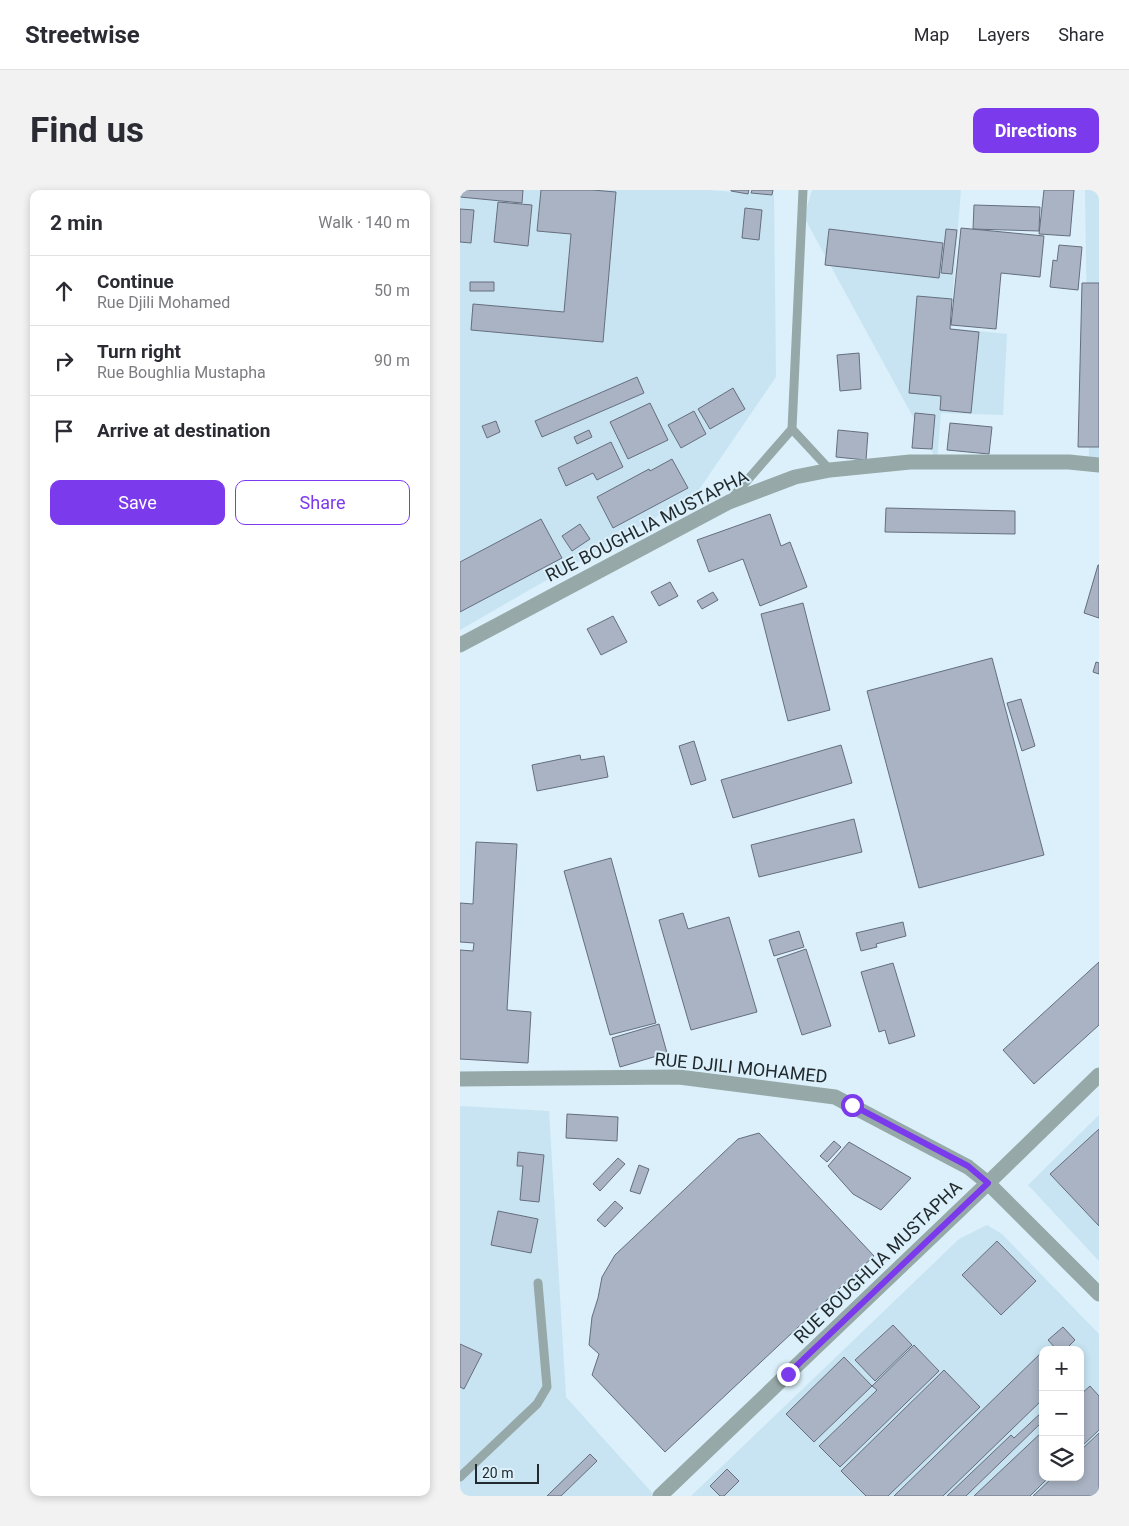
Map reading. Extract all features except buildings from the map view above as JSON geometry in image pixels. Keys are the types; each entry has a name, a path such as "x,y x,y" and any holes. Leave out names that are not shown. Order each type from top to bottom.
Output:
{"street":[{"name":"RUE BOUGHLIA MUSTAPHA","path":"460,645 729,502 795,477 830,470 910,462 1069,462 1099,464"},
{"name":"RUE BOUGHLIA MUSTAPHA","path":"660,1496 1099,1075"},
{"name":"RUE DJILI MOHAMED","path":"460,1079 679,1077 836,1097 968,1166 988,1183 1099,1294"}],"lane":[{"path":"729,502 792,429 803,190"},
{"path":"792,429 830,470"},
{"path":"460,1477 536,1404 546,1387 538,1283"}],"shaded area":[{"path":"460,190 708,190 774,195 776,377 696,494 460,630"},
{"path":"812,190 961,190 950,328 1007,334 1003,415 941,413 937,461 804,217"},
{"path":"1085,190 1099,190 1099,463 1089,464"},
{"path":"460,1106 549,1111 566,1397 655,1496 460,1496"},
{"path":"1099,1115 1099,1261 1028,1185"},
{"path":"987,1225 1002,1234 1099,1334 1099,1496 691,1496 959,1239"}],"route":[{"path":"788,1374 988,1183 968,1166 852,1105"}]}
